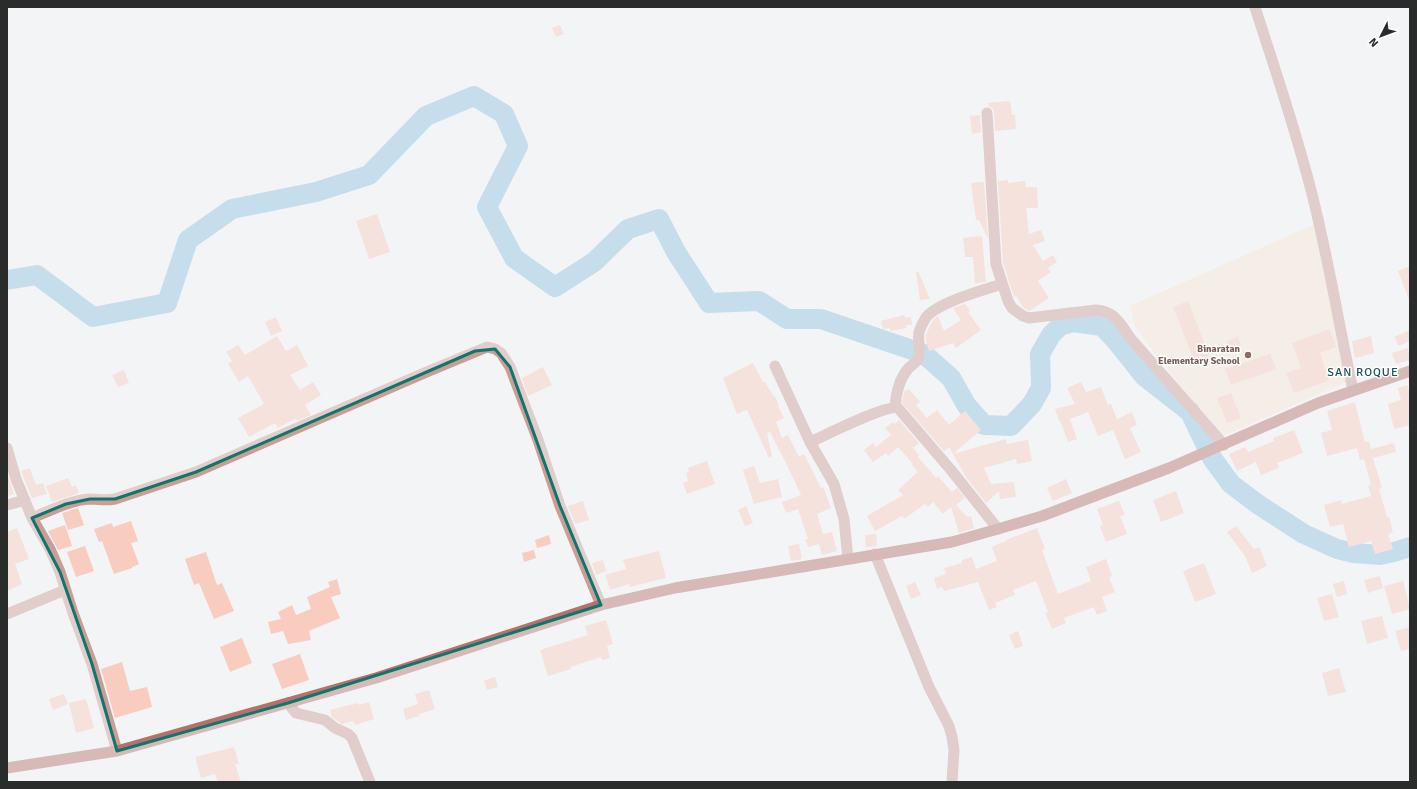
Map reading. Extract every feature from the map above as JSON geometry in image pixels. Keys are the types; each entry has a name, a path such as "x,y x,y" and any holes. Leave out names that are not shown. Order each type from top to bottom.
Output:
{"main road":[{"path":"7,768 117,751 376,678 601,605 675,588 952,542 998,529 1042,516 1207,452 1318,403 1410,371"}],"street":[{"path":"1255,7 1299,144 1313,197 1328,261 1353,390"},
{"path":"987,113 996,264 1012,308 1017,313 1029,318 1096,310 1105,311 1112,314 1131,339 1224,445"},
{"path":"895,407 897,392 906,371 919,355 919,332 928,314 954,300 1002,284"},
{"path":"32,518 66,504 90,499 115,499 196,472 487,347 495,349 501,353 510,367 538,440 560,506 601,605"},
{"path":"775,366 810,442 834,484 844,519 848,559"},
{"path":"810,442 879,412 895,407 900,410 951,470 998,529"},
{"path":"7,448 24,500 32,518 50,549 60,572 92,664 117,751"},
{"path":"7,505 24,500"},
{"path":"875,554 929,687 949,726 954,750 952,782"},
{"path":"7,614 65,590"},
{"path":"288,704 296,713 318,718 348,734 352,738 370,782"}],"highlighted area":[{"path":"495,349 510,367 560,506 601,605 288,703 117,751 92,664 60,572 32,518 66,504 90,499 115,499 196,472 475,351"}],"shaded area":[{"name":"Binaratan Elementary School","path":"1315,224 1347,382 1223,436 1208,423 1135,327 1130,306"}],"building":[{"path":"560,25 564,34 556,37 552,28"},
{"path":"1010,101 1012,115 1015,115 1016,129 995,131 994,112 988,103"},
{"path":"980,115 981,132 972,134 970,116"},
{"path":"1008,180 1008,183 1025,181 1026,187 1037,187 1038,208 1026,208 1029,234 1041,230 1045,241 1033,245 1043,261 1053,255 1057,262 1048,268 1051,272 1038,281 1049,298 1029,311 1023,307 1016,296 1014,297 1003,263 998,181"},
{"path":"984,182 988,239 979,220 976,220 971,183"},
{"path":"377,214 390,252 369,259 356,221"},
{"path":"982,236 986,282 975,283 973,257 965,257 963,238"},
{"path":"1410,266 1410,300 1409,300 1398,271"},
{"path":"918,271 930,299 920,300 916,272"},
{"path":"1188,301 1210,358 1195,363 1173,307"},
{"path":"965,304 970,311 968,312 981,330 956,348 953,343 929,351 926,334 933,320 938,316 944,331 961,320 953,308"},
{"path":"904,315 905,318 911,317 912,325 906,325 907,328 890,331 890,328 883,329 881,321"},
{"path":"276,317 282,331 271,336 265,322"},
{"path":"1330,329 1336,347 1320,353 1329,381 1294,393 1286,373 1301,368 1292,343"},
{"path":"1410,330 1410,341 1399,346 1394,337"},
{"path":"277,336 286,351 297,345 308,366 290,375 300,390 313,382 321,395 305,405 311,415 297,421 296,418 278,428 275,423 249,437 238,418 264,404 248,376 239,382 228,364 232,361 226,352 238,345 245,355"},
{"path":"1371,336 1374,353 1355,358 1352,341"},
{"path":"1238,337 1241,345 1230,350 1227,341"},
{"path":"1408,348 1410,360 1396,364 1392,353"},
{"path":"1270,354 1276,369 1231,385 1225,369"},
{"path":"753,363 763,382 765,382 774,397 775,396 784,418 776,422 782,438 788,435 799,457 804,454 821,488 823,487 831,508 817,514 823,534 832,532 837,551 822,555 819,544 808,547 805,539 808,539 798,509 786,513 782,502 801,495 770,432 767,433 772,456 769,458 747,410 737,414 723,378"},
{"path":"543,367 552,385 528,396 522,378"},
{"path":"124,370 129,383 118,387 112,375"},
{"path":"1081,382 1086,392 1101,387 1108,405 1111,404 1117,419 1132,412 1137,425 1130,428 1141,452 1125,459 1113,430 1098,436 1088,412 1070,419 1077,439 1068,442 1055,409 1075,404 1067,388"},
{"path":"1407,385 1410,395 1410,425 1394,429 1388,404 1401,400 1398,388"},
{"path":"909,389 920,402 916,405 927,418 937,410 949,425 965,411 981,430 953,454 949,447 944,451 902,403 904,392"},
{"path":"1231,393 1241,418 1227,423 1217,398"},
{"path":"1355,402 1365,442 1369,441 1371,449 1394,443 1396,452 1373,458 1382,488 1379,489 1393,532 1388,534 1393,549 1375,554 1371,541 1349,547 1343,524 1330,527 1324,505 1341,500 1342,504 1371,496 1368,486 1371,485 1364,459 1360,460 1357,448 1327,456 1321,433 1332,430 1327,411"},
{"path":"899,420 919,443 913,448 919,455 918,457 936,478 938,476 952,492 957,488 965,498 956,505 967,517 971,516 974,528 959,533 951,507 943,514 933,502 928,507 925,504 904,519 902,516 875,531 867,516 903,495 898,490 918,472 898,447 888,456 886,453 873,462 864,450 873,443 876,447 891,435 885,428 893,422 895,424"},
{"path":"1294,430 1303,453 1277,463 1279,468 1261,475 1256,462 1237,471 1229,454 1245,447 1248,452 1274,441 1273,438"},
{"path":"1006,439 1007,444 1028,440 1032,461 1017,464 1016,459 984,468 991,484 1014,482 1016,497 1000,499 999,491 986,503 966,477 953,454"},
{"path":"707,461 715,484 687,494 683,483 688,481 686,473 689,472 688,468"},
{"path":"754,466 760,483 778,479 782,497 754,504 743,470"},
{"path":"30,468 36,485 43,483 47,494 32,498 21,471"},
{"path":"8,475 14,494 7,496 7,476"},
{"path":"68,478 72,487 76,485 79,493 52,502 46,486"},
{"path":"1066,479 1072,493 1053,501 1047,488"},
{"path":"1176,491 1184,513 1161,522 1153,500"},
{"path":"583,501 589,520 575,524 568,506"},
{"path":"1119,501 1125,515 1120,516 1127,534 1106,542 1100,526 1103,525 1097,509"},
{"path":"746,506 753,523 745,526 738,510"},
{"path":"78,508 84,525 68,530 62,513"},
{"path":"131,521 138,541 131,543 139,564 114,574 102,541 99,542 94,529 112,523 113,527"},
{"path":"65,525 72,546 58,550 48,531"},
{"path":"1236,526 1254,549 1259,547 1267,566 1252,573 1245,556 1227,532"},
{"path":"17,528 29,559 15,564 22,584 7,591 7,532"},
{"path":"1037,528 1045,549 1042,550 1058,594 1091,581 1086,567 1106,559 1112,576 1109,577 1115,592 1102,597 1107,611 1097,615 1094,607 1064,618 1066,623 1052,629 1045,613 1048,612 1036,581 1013,590 1015,595 995,603 997,607 989,610 978,582 944,591 942,587 937,589 934,578 946,574 944,568 962,563 962,560 972,557 976,569 997,561 992,547"},
{"path":"876,534 877,546 866,547 865,535"},
{"path":"549,535 551,544 537,548 535,540"},
{"path":"799,544 802,559 791,561 788,546"},
{"path":"85,546 94,571 76,577 67,552"},
{"path":"534,550 536,558 524,562 522,553"},
{"path":"659,551 666,578 630,587 629,584 610,590 605,575 626,569 623,560"},
{"path":"206,552 217,585 222,583 234,611 214,619 199,583 194,585 185,559"},
{"path":"603,560 606,571 596,575 592,563"},
{"path":"1204,563 1216,594 1195,602 1183,571"},
{"path":"1380,576 1383,588 1368,593 1364,580"},
{"path":"337,579 341,594 331,597 340,618 309,631 311,640 288,644 283,631 271,634 268,622 281,619 278,612 292,605 296,615 311,609 307,597 330,587 328,582"},
{"path":"1344,581 1347,594 1337,597 1333,584"},
{"path":"1403,581 1410,609 1392,614 1384,586"},
{"path":"915,582 921,595 911,599 906,586"},
{"path":"1332,594 1339,617 1324,621 1317,598"},
{"path":"1382,616 1388,638 1367,644 1361,621"},
{"path":"606,620 613,644 607,646 610,658 602,660 601,657 548,676 540,650 588,635 585,626"},
{"path":"1410,627 1410,649 1401,651 1395,631"},
{"path":"1018,631 1023,646 1015,649 1009,635"},
{"path":"242,638 252,663 230,672 220,647"},
{"path":"300,654 309,680 282,689 272,664"},
{"path":"122,662 130,691 147,687 152,707 115,718 101,669"},
{"path":"1339,668 1346,692 1328,696 1322,673"},
{"path":"495,677 498,687 487,690 484,681"},
{"path":"429,690 435,709 419,714 420,716 406,720 403,709 418,704 415,694"},
{"path":"64,694 68,704 53,710 49,699"},
{"path":"86,699 94,728 76,733 69,703"},
{"path":"369,702 374,719 355,725 353,721 342,724 332,717 330,710 358,703 359,705"},
{"path":"234,747 239,764 235,764 241,782 218,782 215,774 201,778 195,757"}],"waterway":[{"path":"7,280 37,275 93,317 167,303 188,240 232,209 316,192 369,175 426,116 474,96 504,114 518,146 487,207 514,258 555,287 594,262 628,229 659,219 676,252 709,303 759,301 787,319 821,319 924,354 951,378 967,406 984,425 1011,426 1032,404 1041,388 1040,354 1051,335 1060,326 1073,322 1102,326 1144,376 1190,412 1212,458 1231,484 1259,505 1304,534 1337,549 1354,553 1380,555 1410,547"}],"place":[{"name":"Binaratan Elementary School","path":"1248,355"}],"district":[{"name":"SAN ROQUE","path":"1363,372"}]}
